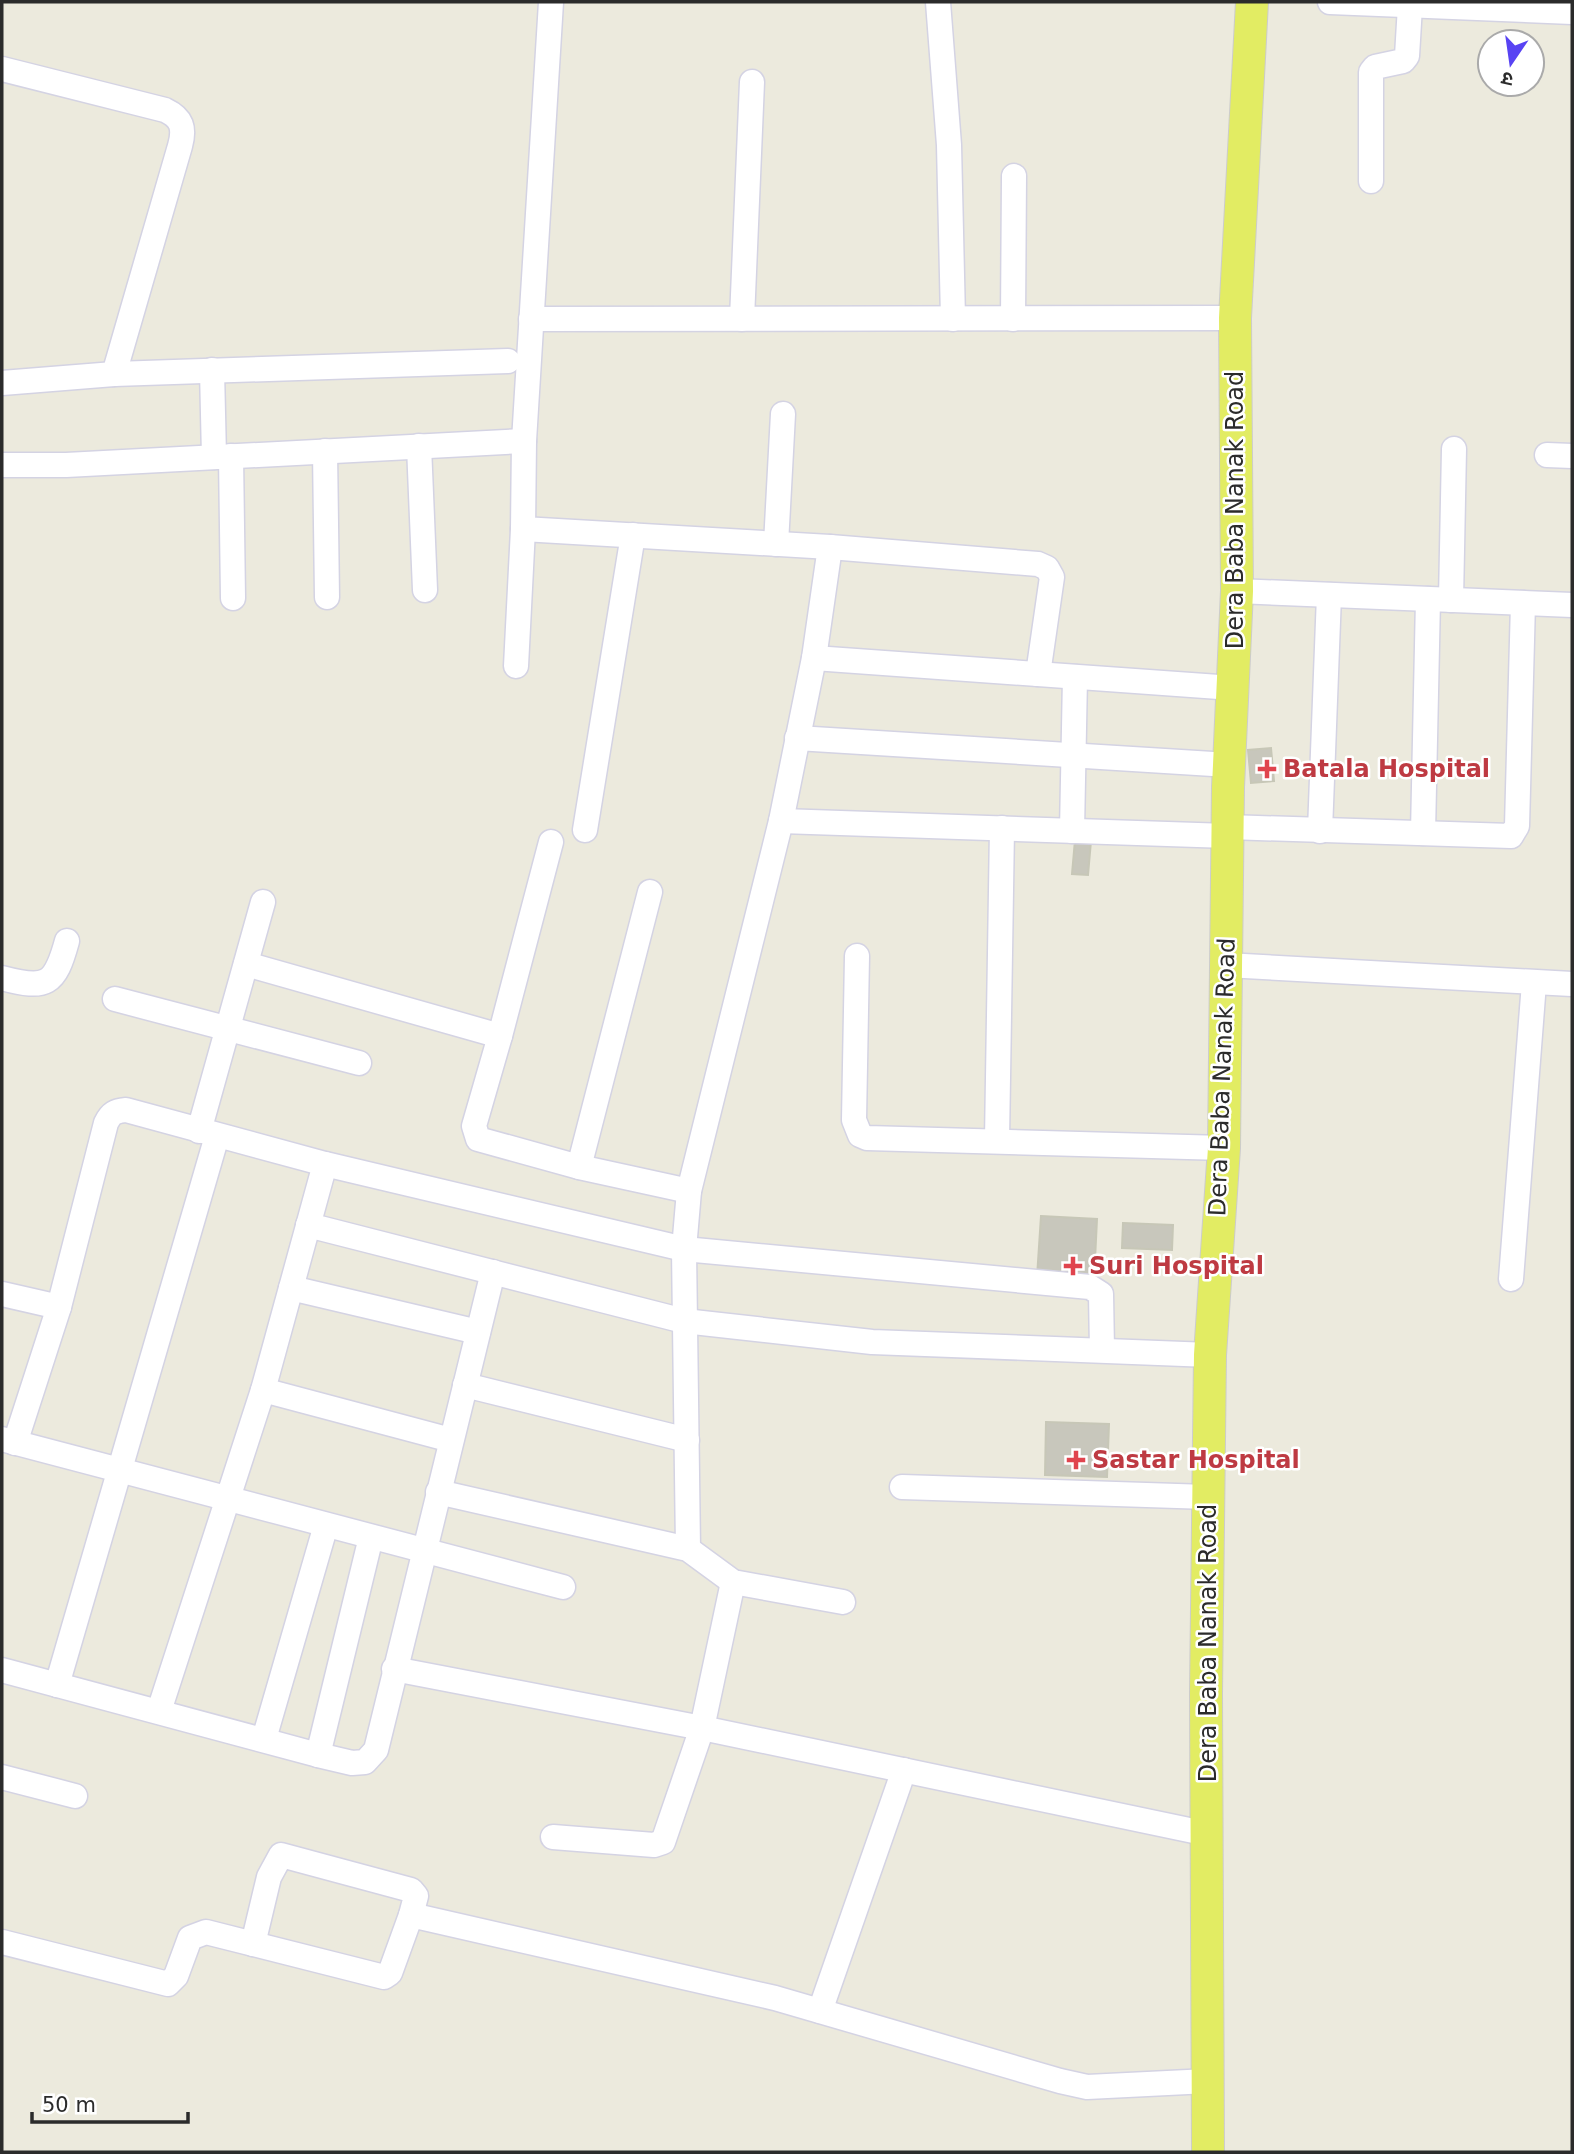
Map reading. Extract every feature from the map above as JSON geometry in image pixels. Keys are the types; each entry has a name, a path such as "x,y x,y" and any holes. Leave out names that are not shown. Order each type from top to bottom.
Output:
{"main road":[{"name":"Dera Baba Nanak Road","path":"1208,2152 1206,1694 1210,1355 1224,1148 1229,765 1237,591 1235,318 1252,2"}],"street":[{"path":"516,666 523,529 524,441 551,2"},
{"path":"938,2 949,145 953,319"},
{"path":"1330,2 1572,12"},
{"path":"1371,181 1371,72 1375,67 1403,61 1407,56 1410,6"},
{"path":"2,69 164,110 178,116 182,125 180,146 114,374"},
{"path":"742,319 751,82"},
{"path":"1013,319 1014,176"},
{"path":"531,319 1235,318"},
{"path":"2,383 114,374 508,361"},
{"path":"212,370 223,457 233,598"},
{"path":"776,544 783,414"},
{"path":"2,465 66,466 524,441"},
{"path":"419,446 425,590"},
{"path":"1423,833 1439,599 1454,449"},
{"path":"325,451 327,597"},
{"path":"1547,455 1572,456"},
{"path":"523,529 830,547 1038,564 1047,568 1052,577 1038,674"},
{"path":"585,830 633,535"},
{"path":"688,1549 684,1249 689,1191 781,821 814,657 830,547"},
{"path":"1237,591 1572,605"},
{"path":"1320,831 1329,595"},
{"path":"781,821 1072,831 1320,831 1504,837 1515,832 1523,603"},
{"path":"814,657 1233,688"},
{"path":"1072,831 1074,677"},
{"path":"797,738 1229,765"},
{"path":"997,1140 1003,828"},
{"path":"551,842 474,1126 478,1139 579,1167 689,1191"},
{"path":"579,1167 650,892"},
{"path":"57,1685 208,1133 228,1028 263,901"},
{"path":"2,978 29,985 43,984 52,979 60,967 66,940"},
{"path":"857,956 855,1120 860,1135 1224,1148"},
{"path":"246,964 500,1036"},
{"path":"1226,965 1572,984"},
{"path":"1511,1279 1534,983"},
{"path":"115,999 359,1063"},
{"path":"563,1587 226,1499 118,1467 8,1441 59,1307 110,1114 127,1110 325,1164 684,1249 1090,1287 1101,1294 1102,1350"},
{"path":"159,1711 263,1390 325,1164"},
{"path":"308,1225 684,1321 872,1342 1210,1355"},
{"path":"2,1670 318,1755 359,1764 371,1756 376,1750 492,1272"},
{"path":"291,1288 478,1332"},
{"path":"2,1294 59,1307"},
{"path":"465,1385 687,1440"},
{"path":"263,1390 451,1440"},
{"path":"902,1487 1208,1497"},
{"path":"438,1492 688,1549 733,1582 843,1602"},
{"path":"264,1739 326,1525"},
{"path":"318,1755 371,1537"},
{"path":"554,1837 654,1845 663,1842 702,1728 733,1582"},
{"path":"394,1669 702,1728 1208,1834"},
{"path":"820,2011 904,1770"},
{"path":"2,1777 75,1796"},
{"path":"2,1942 168,1984 174,1981 190,1938 196,1933 206,1932 253,1944 384,1977 390,1973 394,1964 416,1896 404,1887 281,1855 269,1877 253,1944"},
{"path":"411,1915 820,2011 1087,2087 1208,2081"}],"building":[{"path":"1271,748 1274,781 1251,783 1248,750"},
{"path":"1075,840 1091,841 1088,875 1072,874"},
{"path":"1041,1216 1097,1219 1094,1280 1037,1277"},
{"path":"1123,1223 1173,1225 1172,1250 1122,1248"},
{"path":"1046,1422 1109,1424 1107,1477 1045,1475"}],"place":[{"name":"Batala Hospital","path":"1267,769"},
{"name":"Suri Hospital","path":"1073,1266"},
{"name":"Sastar Hospital","path":"1076,1460"}]}
